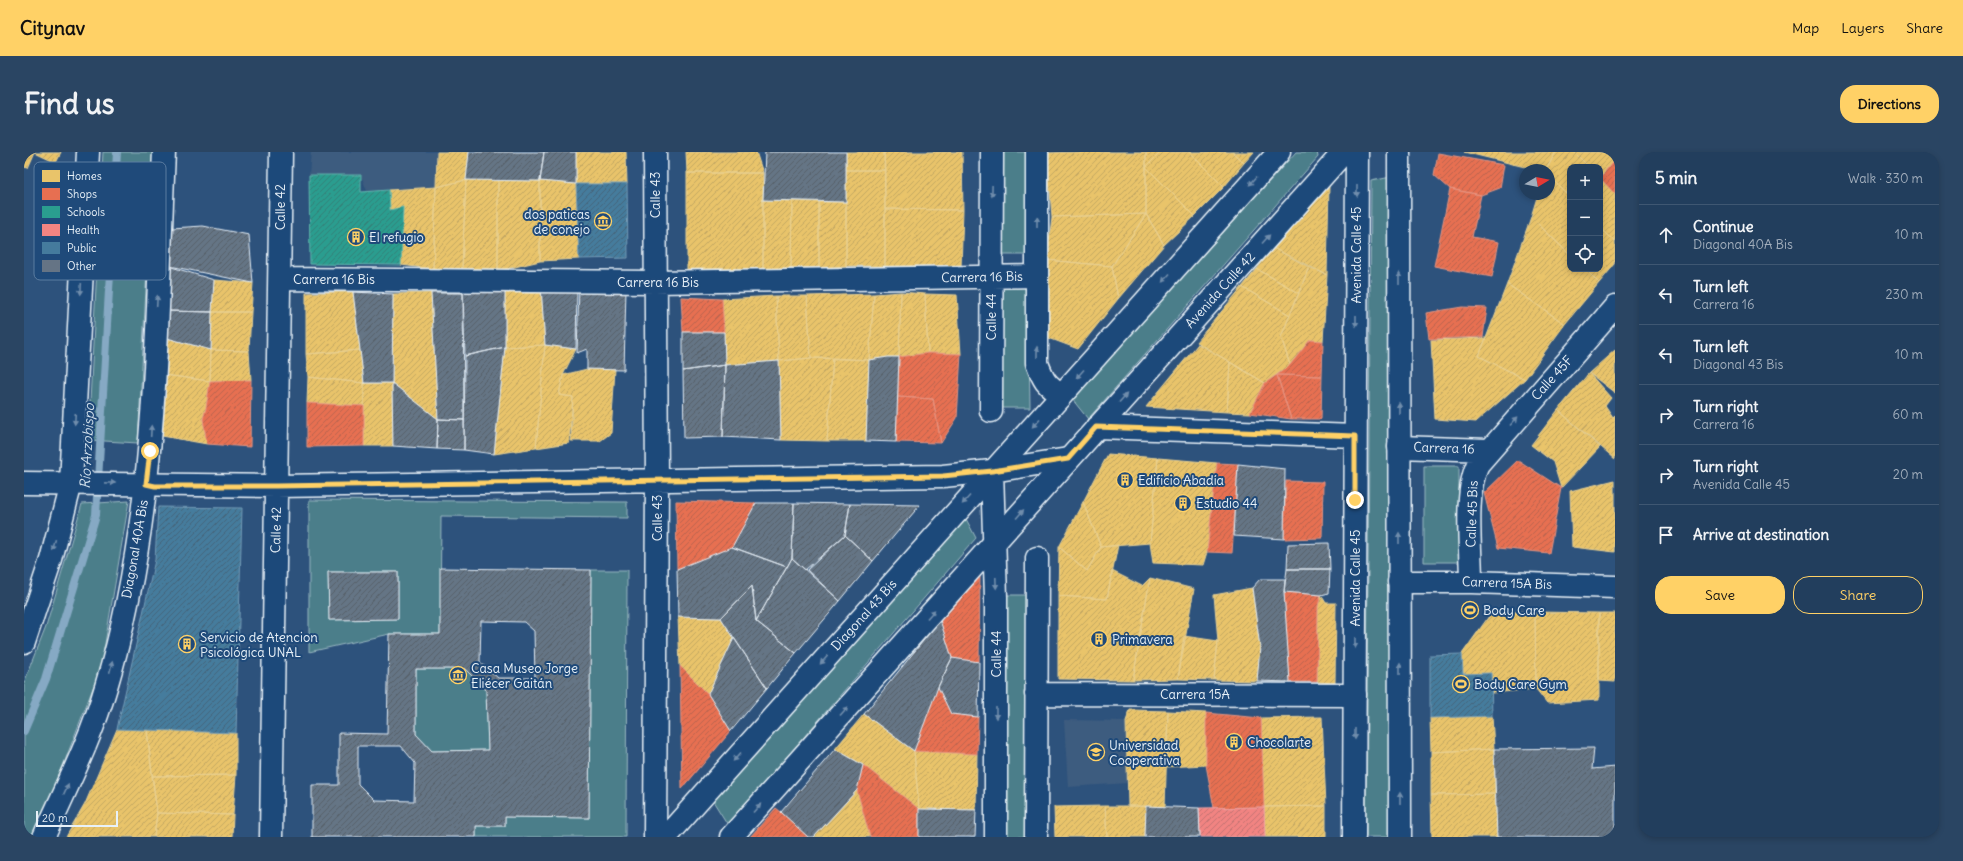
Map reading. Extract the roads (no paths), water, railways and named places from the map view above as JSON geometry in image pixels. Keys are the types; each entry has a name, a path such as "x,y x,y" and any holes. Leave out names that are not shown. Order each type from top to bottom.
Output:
{"street":[{"path":"88,152 88,162"},
{"name":"Diagonal 40A Bis","path":"164,152 164,162"},
{"name":"Calle 42","path":"271,837 281,152"},
{"name":"Calle 43","path":"655,152 657,481 655,837"},
{"name":"Calle 44","path":"991,411 992,152"},
{"path":"1038,152 1037,363 1043,380 1054,390 1062,394 1279,152"},
{"name":"Avenida Calle 42","path":"1096,427 1344,152"},
{"name":"Avenida Calle 45","path":"1354,837 1357,152"},
{"path":"1399,152 1400,837"},
{"name":"Carrera 16 Bis","path":"280,279 656,282 1037,276"},
{"path":"24,642 76,483 83,280"},
{"name":"Diagonal 40A Bis","path":"44,837 79,758 106,688 125,610 142,484 150,451 158,280"},
{"name":"Calle 45F","path":"1488,450 1615,307"},
{"name":"Diagonal 43 Bis","path":"666,837 1062,394"},
{"path":"731,837 995,544 1096,427 1355,436"},
{"name":"Carrera 16","path":"1399,447 1488,450"},
{"name":"Calle 45 Bis","path":"1471,582 1472,482 1478,464 1488,450"},
{"path":"24,483 142,484 157,486 276,486 943,476 992,471 1068,459"},
{"name":"Calle 44","path":"992,471 996,597 996,837"},
{"path":"1036,837 1037,558"},
{"name":"Carrera 15A Bis","path":"1399,582 1471,582 1615,587"},
{"name":"Carrera 15A","path":"1036,694 1355,695"}],"waterway":[{"name":"Río Arzobispo","path":"116,162 117,152"},
{"name":"Río Arzobispo","path":"24,731 46,679 96,515 110,280"}],"place":[{"name":"dos paticas de conejo","path":"603,221"},
{"name":"El refugio","path":"356,237"},
{"name":"Edificio Abadía","path":"1125,480"},
{"name":"Estudio 44","path":"1183,503"},
{"name":"Body Care","path":"1470,610"},
{"name":"Primavera","path":"1099,639"},
{"name":"Servicio de Atencion Psicológica UNAL","path":"187,644"},
{"name":"Casa Museo Jorge Eliécer Gaitán","path":"458,675"},
{"name":"Body Care Gym","path":"1461,684"},
{"name":"Chocolarte","path":"1234,742"},
{"name":"Universidad Cooperativa","path":"1096,752"}]}
